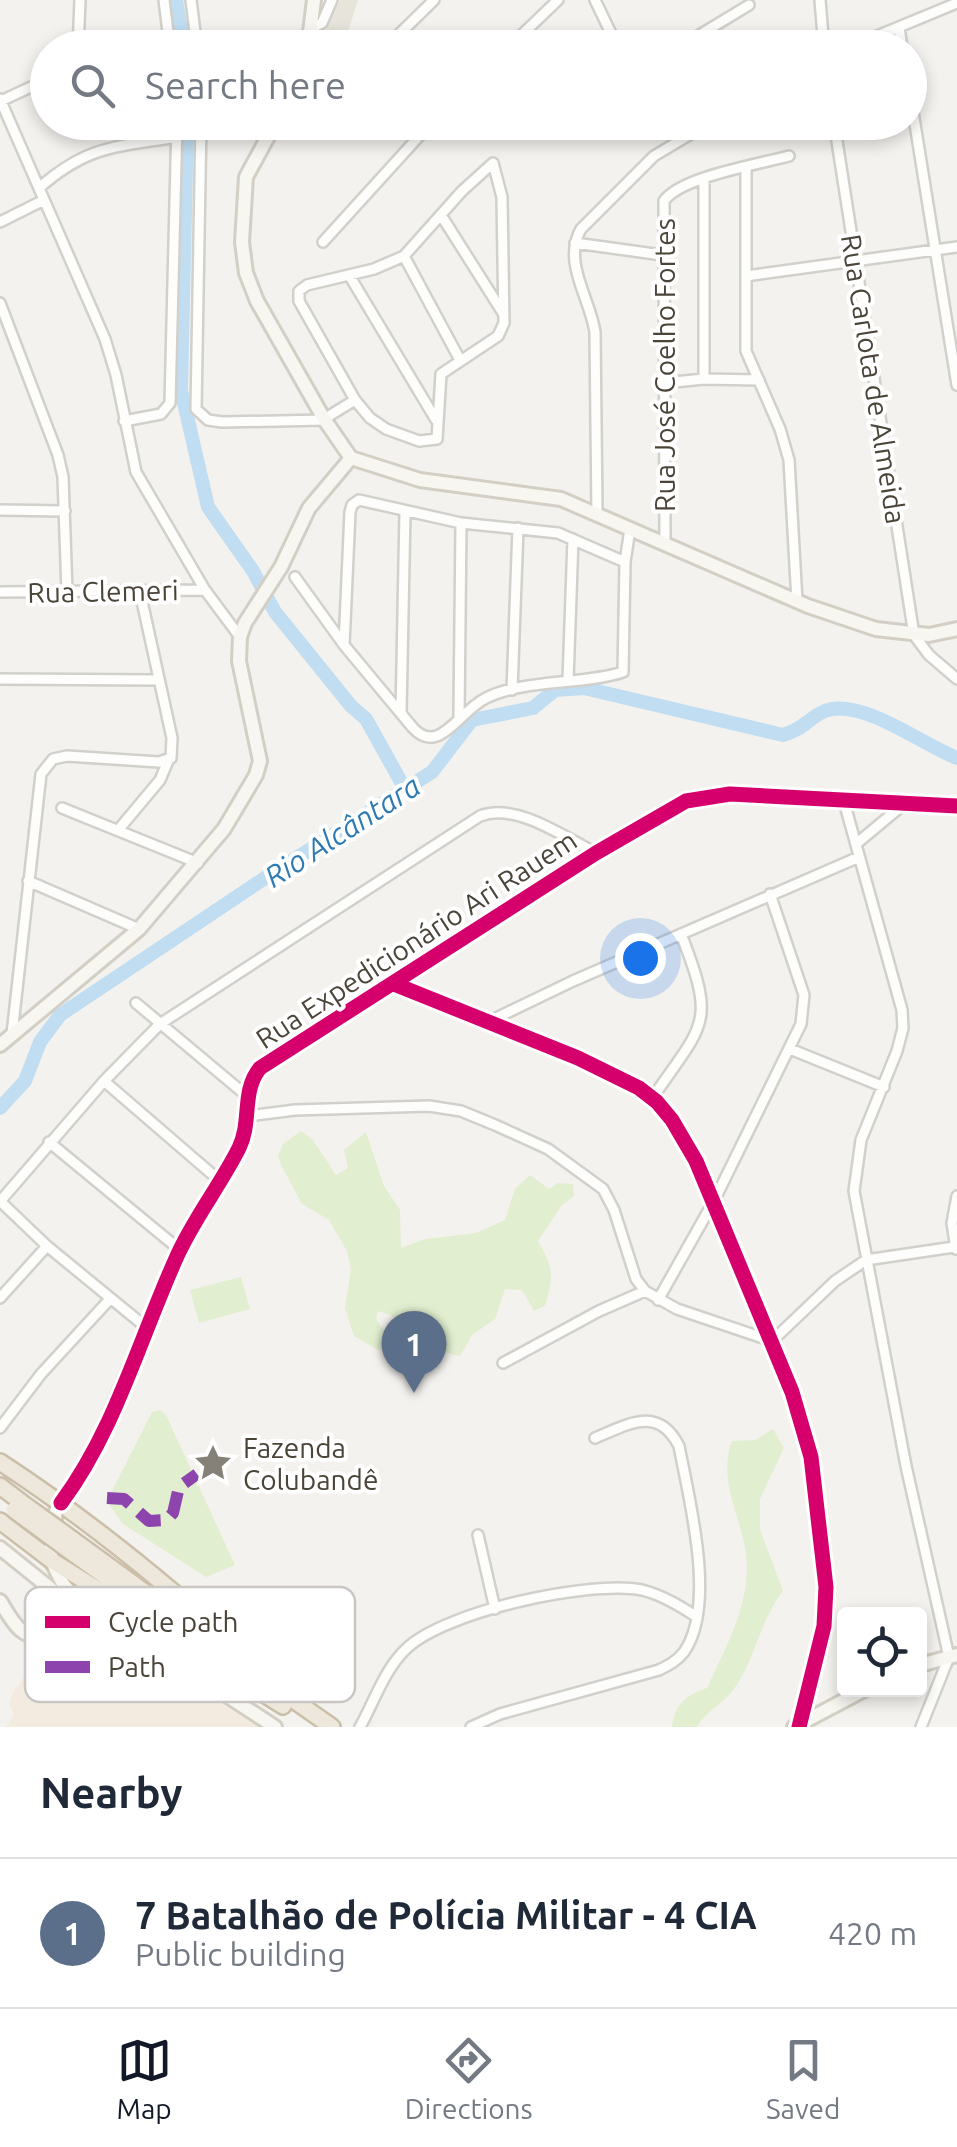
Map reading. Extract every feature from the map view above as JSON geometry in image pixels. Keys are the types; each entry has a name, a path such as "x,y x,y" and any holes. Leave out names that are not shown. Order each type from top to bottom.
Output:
{"highway":[{"path":"0,1462 58,1507 84,1520 168,1587"},
{"path":"33,1484 43,1506 38,1522"},
{"path":"0,1486 18,1506 129,1587"},
{"path":"0,1500 18,1506"},
{"path":"52,1535 67,1524 84,1520"},
{"path":"5,1525 97,1587"},
{"path":"288,1702 314,1727"},
{"path":"288,1702 332,1727"}],"street":[{"path":"79,30 80,0"},
{"path":"164,0 168,30"},
{"path":"191,0 195,30"},
{"path":"312,28 314,0"},
{"path":"312,28 322,23 332,0"},
{"path":"403,30 434,0"},
{"path":"527,30 558,0"},
{"path":"596,0 610,30"},
{"path":"820,0 822,30"},
{"path":"894,30 957,3"},
{"path":"707,30 750,4"},
{"path":"30,87 0,100 105,339 136,472 206,590 240,636"},
{"path":"39,188 63,167 88,154 166,140"},
{"path":"124,421 160,414 170,403 177,140"},
{"path":"201,140 196,409 208,420 222,422 325,420 354,400"},
{"path":"266,140 246,178 242,242 246,272 256,300 351,458 420,480 553,497 797,601 876,629 914,635 957,629"},
{"path":"324,242 416,140"},
{"path":"597,513 595,332 593,315 576,273 574,243 581,229 654,156 681,140"},
{"name":"Rua Carlota de Almeida","path":"837,140 914,635"},
{"path":"917,140 957,385"},
{"path":"704,379 704,179 789,156"},
{"path":"492,163 502,196 504,316 498,336 440,374 437,439 419,441 386,429 354,400 298,297 308,285 350,276 404,256 441,215 492,163"},
{"path":"746,168 746,351 780,429 789,460 797,601"},
{"name":"Rua José Coelho Fortes","path":"665,544 664,202 674,191 704,179"},
{"path":"0,222 44,200"},
{"path":"441,215 504,316"},
{"path":"574,243 662,255"},
{"path":"746,276 957,247"},
{"path":"404,256 460,360"},
{"path":"350,276 438,422"},
{"path":"0,303 52,434 63,477 67,592"},
{"path":"664,383 759,380"},
{"path":"0,1046 139,928 235,814 260,761 238,661 240,636 281,567 309,508 351,458"},
{"path":"344,645 352,505 364,500 461,524 518,528 573,539 625,562"},
{"path":"0,510 65,510"},
{"path":"401,714 406,512"},
{"path":"459,716 461,524"},
{"path":"512,690 518,528"},
{"path":"296,577 344,645 426,740 440,736 459,716 486,698 512,690 623,672 625,562 630,529"},
{"path":"568,680 573,539"},
{"name":"Rua Clemeri","path":"0,592 206,590"},
{"path":"119,829 160,780 173,752 140,592"},
{"path":"914,635 957,680"},
{"path":"0,679 158,680"},
{"path":"12,1034 36,802 46,765 67,756 168,760"},
{"name":"Rua Expedicionário Ari Rauem","path":"247,1096 260,1068 669,809 699,798 730,794 957,806"},
{"path":"843,798 902,1010 901,1038 861,1140 854,1182 906,1466 953,1656 921,1727"},
{"path":"856,844 906,803"},
{"path":"62,808 198,862"},
{"path":"147,1328 4,1206 3,1198 104,1081 160,1024 486,814 516,816 596,853"},
{"path":"490,1022 573,980 859,858"},
{"path":"28,882 139,928"},
{"path":"658,1300 715,1199 801,1024 804,995 770,894"},
{"path":"653,1097 697,1034 702,1018 700,987 681,934"},
{"path":"394,984 615,1074 653,1097 686,1141 715,1199 772,1341 812,1457 826,1586 824,1626 797,1726"},
{"path":"5,1525 20,1529 38,1522 58,1507 80,1477 180,1250 241,1144 248,1116 247,1096 136,1003"},
{"path":"790,1049 884,1087"},
{"path":"104,1081 220,1181"},
{"path":"248,1116 355,1107 429,1106 461,1111 494,1125 548,1149 603,1189 614,1210 636,1279 645,1291 658,1300 772,1341"},
{"path":"48,1142 180,1250"},
{"path":"772,1341 836,1281 866,1260 956,1249 957,1196"},
{"path":"0,1298 47,1246"},
{"path":"503,1363 585,1318 645,1291"},
{"path":"0,1428 46,1369 110,1299"},
{"path":"471,1727 500,1714 659,1670 682,1656 697,1617 700,1585 680,1446 672,1431 660,1422 645,1420 595,1438"},
{"path":"58,1507 52,1560 66,1587"},
{"path":"478,1535 494,1609"},
{"path":"0,1548 47,1587"},
{"path":"29,1571 52,1560"},
{"path":"360,1727 394,1662 412,1644 446,1625 494,1609 587,1589 616,1587 645,1591 674,1602 697,1617"},
{"path":"0,1601 25,1634"},
{"path":"927,1663 953,1656"},
{"path":"797,1726 851,1697"},
{"path":"237,1702 275,1727"}],"shaded area":[{"path":"340,0 358,0 348,30 326,30"},
{"path":"25,1675 25,1702 218,1702 260,1727 6,1727 14,1715 9,1704"}],"green space":[{"path":"301,1131 313,1140 336,1175 348,1168 344,1150 366,1132 384,1186 400,1210 401,1248 425,1239 476,1233 505,1220 515,1189 530,1175 549,1189 558,1183 573,1184 574,1196 562,1205 538,1241 551,1273 545,1306 534,1311 522,1290 505,1289 495,1319 472,1335 460,1356 415,1345 391,1315 378,1311 376,1319 393,1344 378,1350 354,1336 345,1308 351,1269 347,1251 329,1220 302,1204 278,1156 283,1144"},
{"path":"241,1277 250,1309 199,1323 190,1290"},
{"path":"160,1410 166,1415 235,1565 206,1577 123,1524 110,1506 111,1493 152,1412"},
{"path":"773,1429 784,1448 760,1499 760,1530 783,1591 732,1692 697,1727 672,1727 683,1702 707,1688 736,1623 745,1589 746,1554 727,1470 732,1441 755,1440"}],"waterway":[{"path":"176,0 181,30"},
{"path":"187,140 181,390 208,507 253,571 275,612 351,706 366,719 405,789"},
{"name":"Rio Alcântara","path":"0,1108 25,1081 40,1042 60,1015 432,772 472,720 533,708 555,690 584,688 783,735 825,711 847,709 879,719 957,758"}],"marked path":[{"path":"107,1498 124,1499 149,1521 167,1520 173,1513 179,1487 197,1474"}],"cycle path":[{"path":"61,1503 112,1414 185,1240 239,1148 248,1097 260,1068 596,853 686,801 730,794 957,806"},
{"path":"394,984 578,1058 639,1088 672,1120 696,1161 792,1392 811,1457 826,1587 824,1626 799,1727"}],"place":[{"name":"7 Batalhão de Polícia Militar - 4 CIA","path":"414,1393"},
{"name":"Fazenda Colubandê","path":"213,1463"}]}
